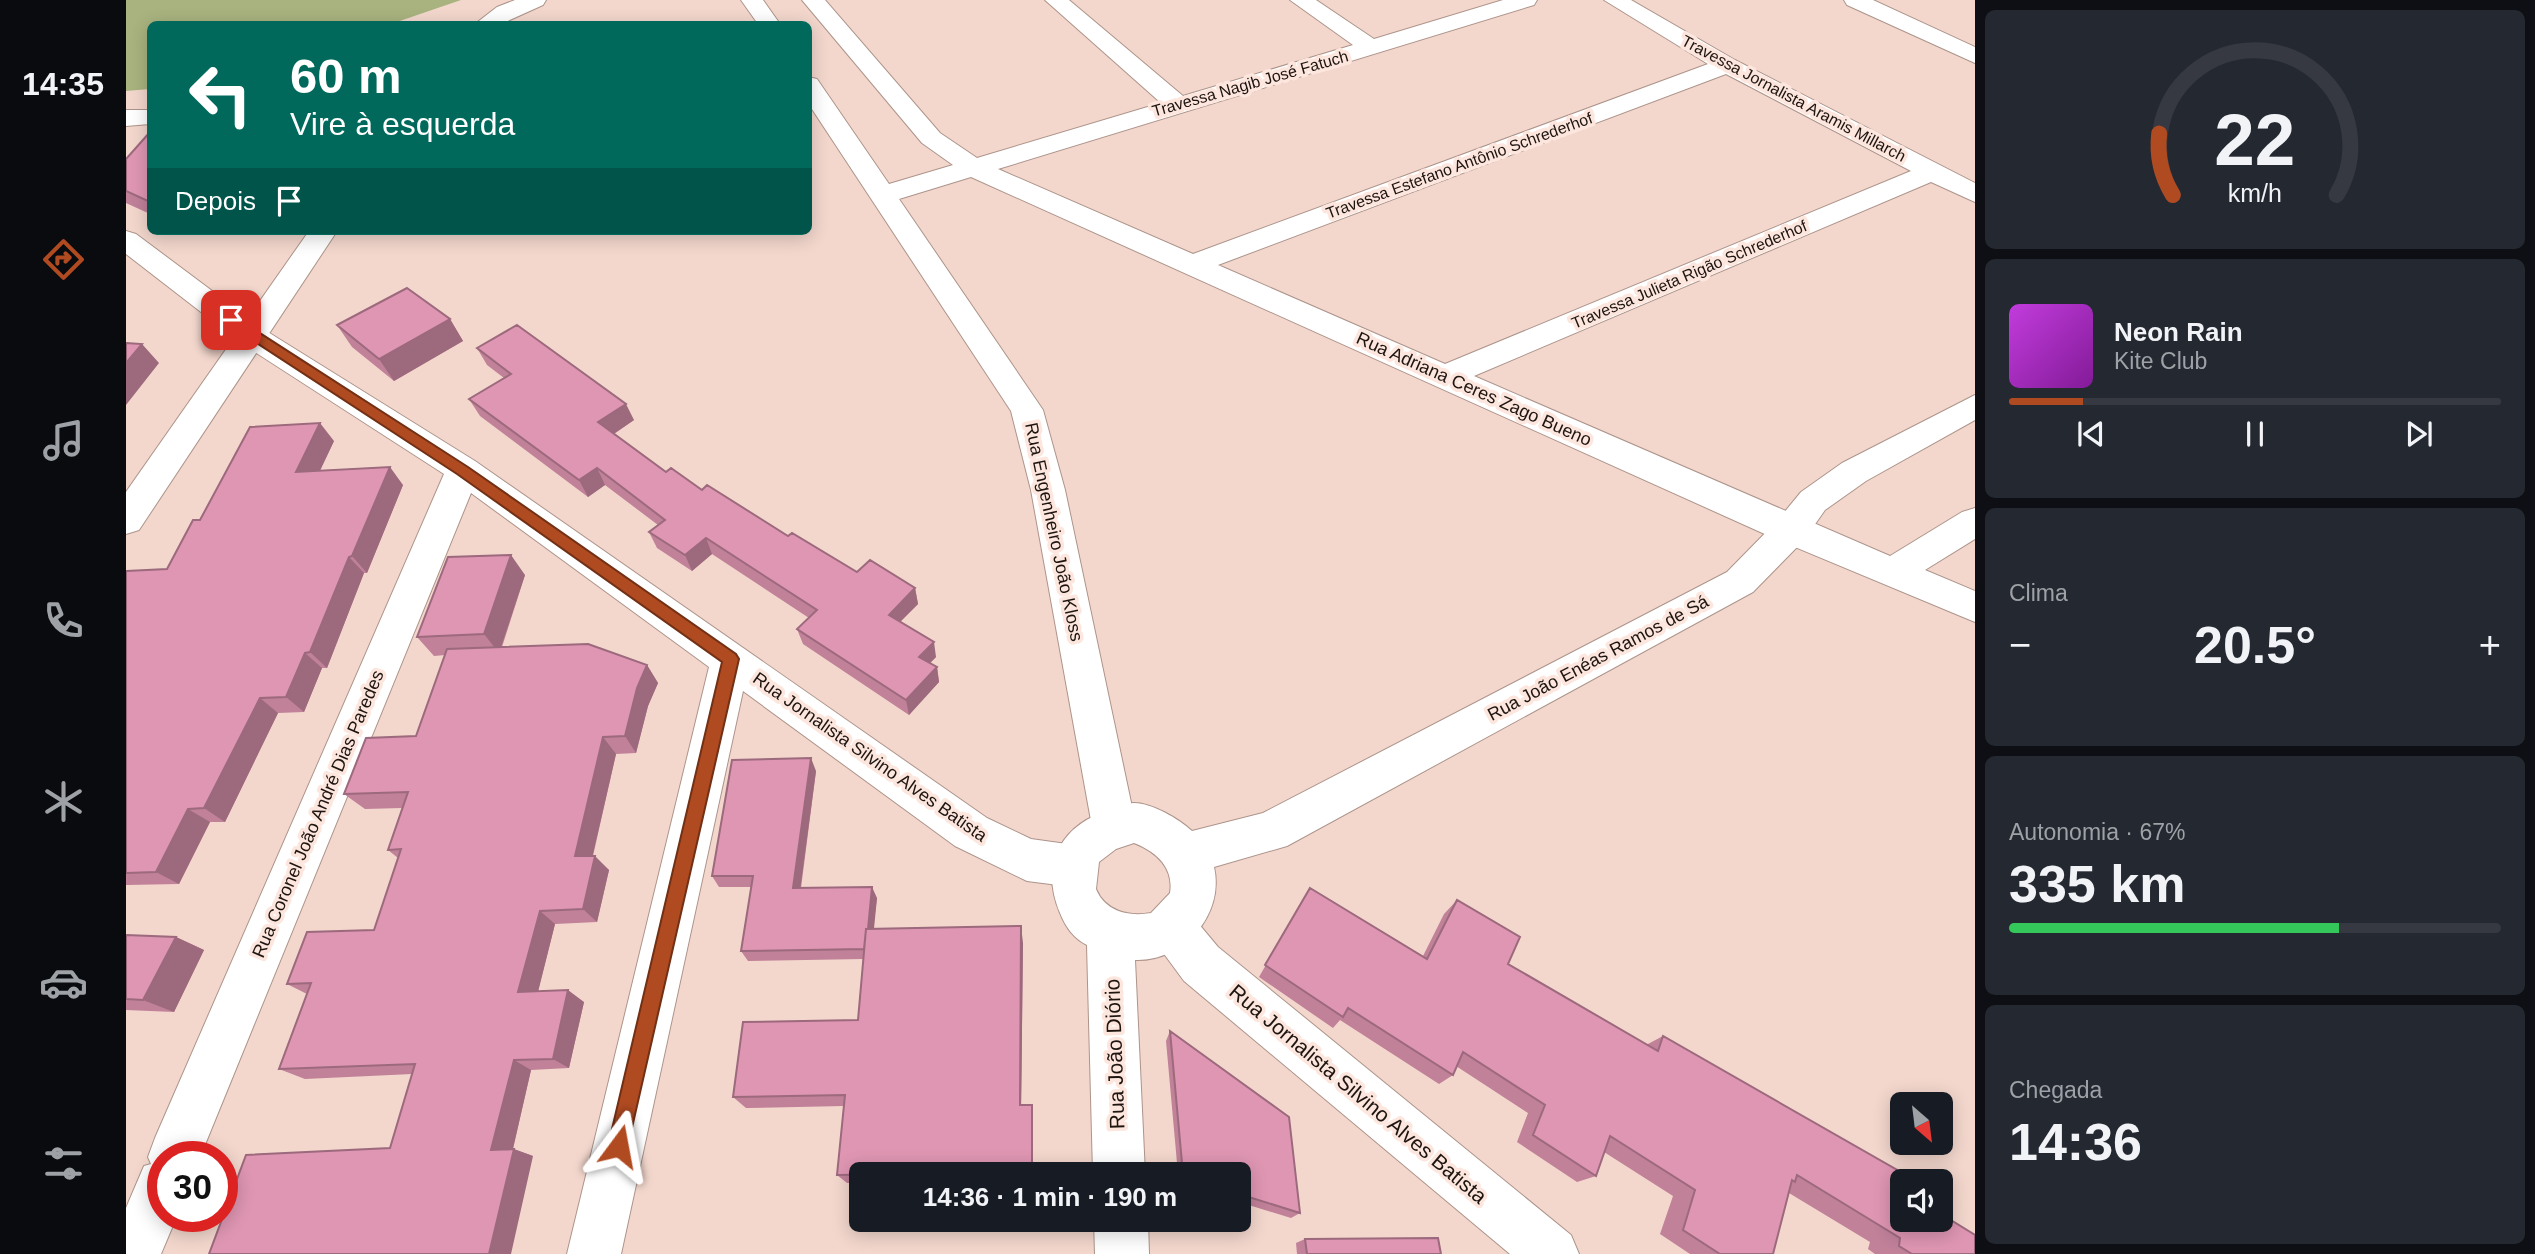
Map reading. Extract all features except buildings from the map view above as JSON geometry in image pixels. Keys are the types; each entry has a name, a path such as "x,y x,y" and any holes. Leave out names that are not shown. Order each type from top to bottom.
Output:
{"street":[{"path":"491,21 535,0"},
{"path":"752,0 767,21"},
{"path":"813,0 931,138 974,168"},
{"path":"1056,0 1177,104"},
{"path":"1301,0 1371,47"},
{"name":"Travessa Nagib José Fatuch","path":"974,168 1177,104 1526,0"},
{"name":"Travessa Jornalista Aramis Millarch","path":"1615,0 1727,65 1975,194"},
{"path":"1855,0 1975,56"},
{"name":"Travessa Estefano Antônio Schrederhof","path":"1190,265 1727,65"},
{"name":"Rua Engenheiro João Kloss","path":"812,90 1027,410 1050,503 1114,825"},
{"path":"126,118 147,117"},
{"path":"883,195 974,168"},
{"name":"Rua Adriana Ceres Zago Bueno","path":"974,168 1791,530 1975,607"},
{"name":"Travessa Julieta Rigão Schrederhof","path":"1445,376 1932,172"},
{"path":"126,520 320,235"},
{"name":"Rua Jornalista Silvino Alves Batista","path":"126,240 252,336 463,470 971,832 1027,860 1074,866"},
{"name":"Rua João Enéas Ramos de Sá","path":"1185,854 1271,832 1740,582 1791,530 1813,501 1854,472 1975,406"},
{"name":"Rua Coronel João André Dias Paredes","path":"181,1141 463,470"},
{"path":"1894,572 1975,522"},
{"path":"594,1254 730,659"},
{"path":"1133,823 1154,828 1171,838 1185,854 1192,872 1192,892 1186,912 1172,927 1153,936 1132,939 1110,934 1092,922 1079,905 1073,886 1074,866 1082,847 1096,834 1114,825 1133,823"},
{"name":"Rua Jornalista Silvino Alves Batista","path":"1172,927 1201,964 1552,1254"},
{"name":"Rua João Diório","path":"1110,934 1119,1162"},
{"path":"134,1254 147,1223"},
{"path":"1121,1232 1122,1254"}],"green space":[{"path":"126,0 461,0 400,21 147,21 147,89 126,91"}],"route":[{"path":"231,320 463,470 730,659 619,1146"}]}
